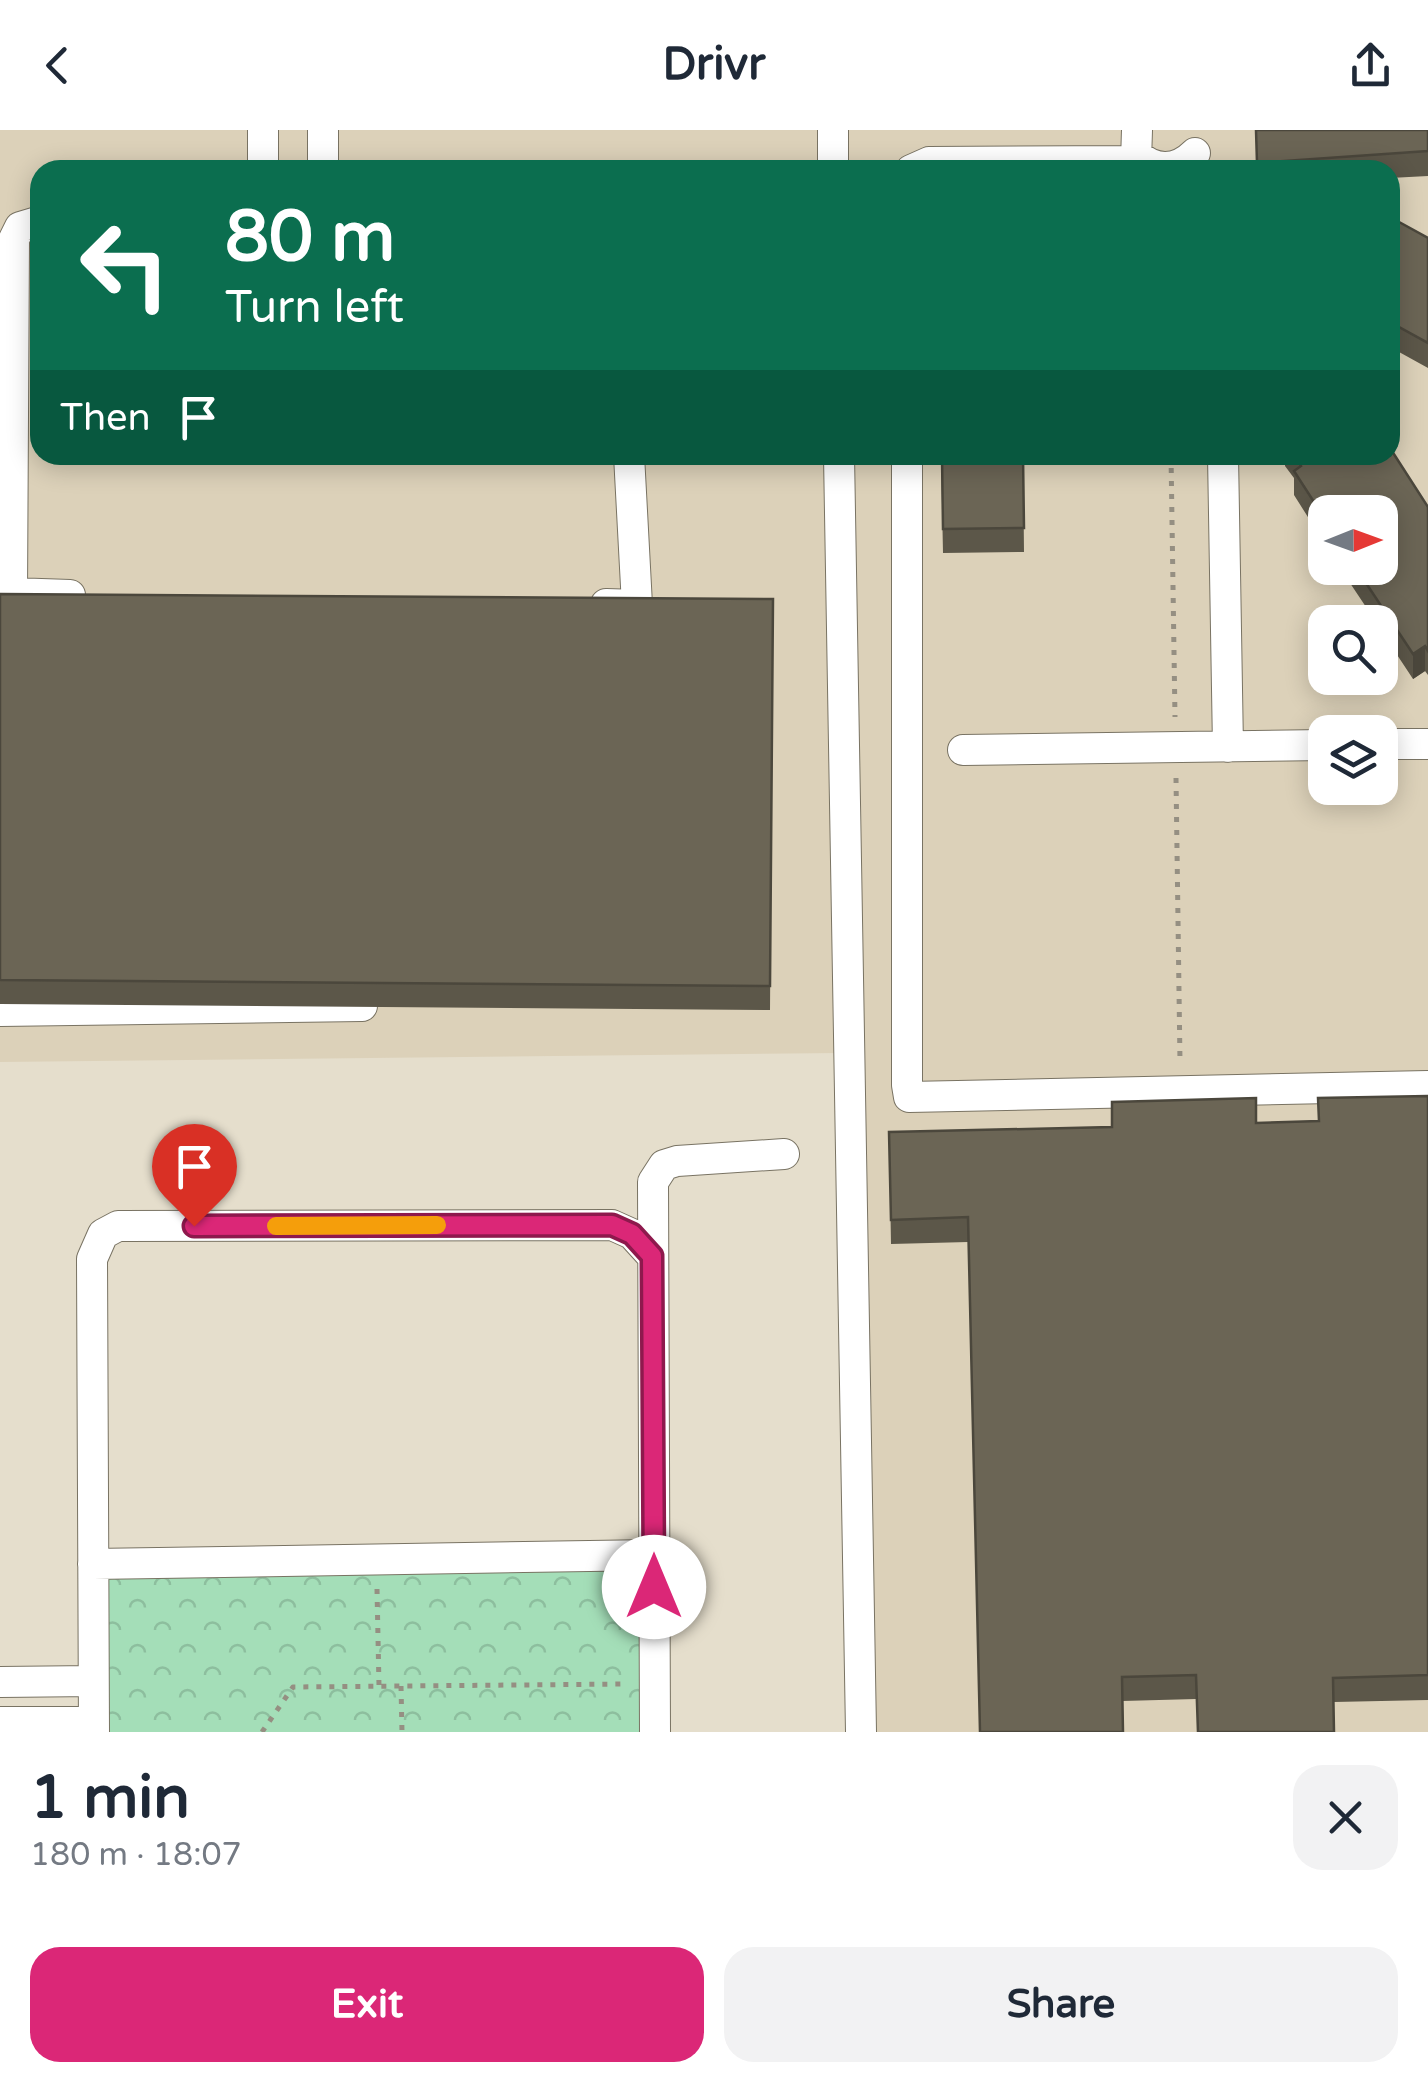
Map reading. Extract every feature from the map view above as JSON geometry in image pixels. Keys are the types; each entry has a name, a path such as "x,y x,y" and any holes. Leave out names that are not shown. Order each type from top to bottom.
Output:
{"street":[{"path":"262,160 263,130"},
{"path":"322,130 323,160"},
{"path":"833,130 834,160"},
{"path":"961,160 1136,149"},
{"path":"30,224 20,226 14,239 6,593 106,595"},
{"path":"630,465 637,605"},
{"path":"838,465 862,1732"},
{"path":"907,465 910,1096 1428,1086"},
{"path":"1223,465 1228,747"},
{"path":"572,604 671,605"},
{"path":"1398,744 1428,744"},
{"path":"963,750 1308,746"},
{"path":"0,1011 399,1006"},
{"path":"655,1732 654,1182 664,1165 784,1154"},
{"path":"0,1722 94,1727 92,1259 103,1234 118,1226 612,1225 632,1234 652,1256"},
{"path":"93,1564 654,1555"},
{"path":"0,1682 93,1681"}],"path":[{"path":"377,1559 379,1686"},
{"path":"262,1732 294,1687 654,1684"},
{"path":"401,1686 402,1732"}],"shaded area":[{"path":"0,130 1428,130 1428,1732 854,1732 841,1053 0,1062"}],"green space":[{"path":"654,1555 655,1732 94,1732 93,1564"}],"building":[{"path":"1256,130 1428,130 1428,151 1257,160"},
{"path":"1400,223 1428,238 1428,343 1400,328"},
{"path":"1400,464 1428,507 1428,651 1425,646 1413,654 1398,631 1398,605 1381,605 1367,585 1398,585 1398,495 1310,495 1294,471 1300,465"},
{"path":"942,465 1023,465 1024,528 943,529"},
{"path":"0,594 773,599 770,986 0,980"},
{"path":"1428,1096 1428,1675 1333,1678 1334,1732 1198,1732 1196,1675 1122,1677 1123,1732 980,1732 968,1217 891,1220 889,1132 1112,1127 1112,1102 1256,1098 1256,1123 1319,1121 1318,1098"}],"slow traffic":[{"path":"276,1226 437,1225"}],"route":[{"path":"194,1226 612,1225 632,1234 652,1256 654,1587"}]}
